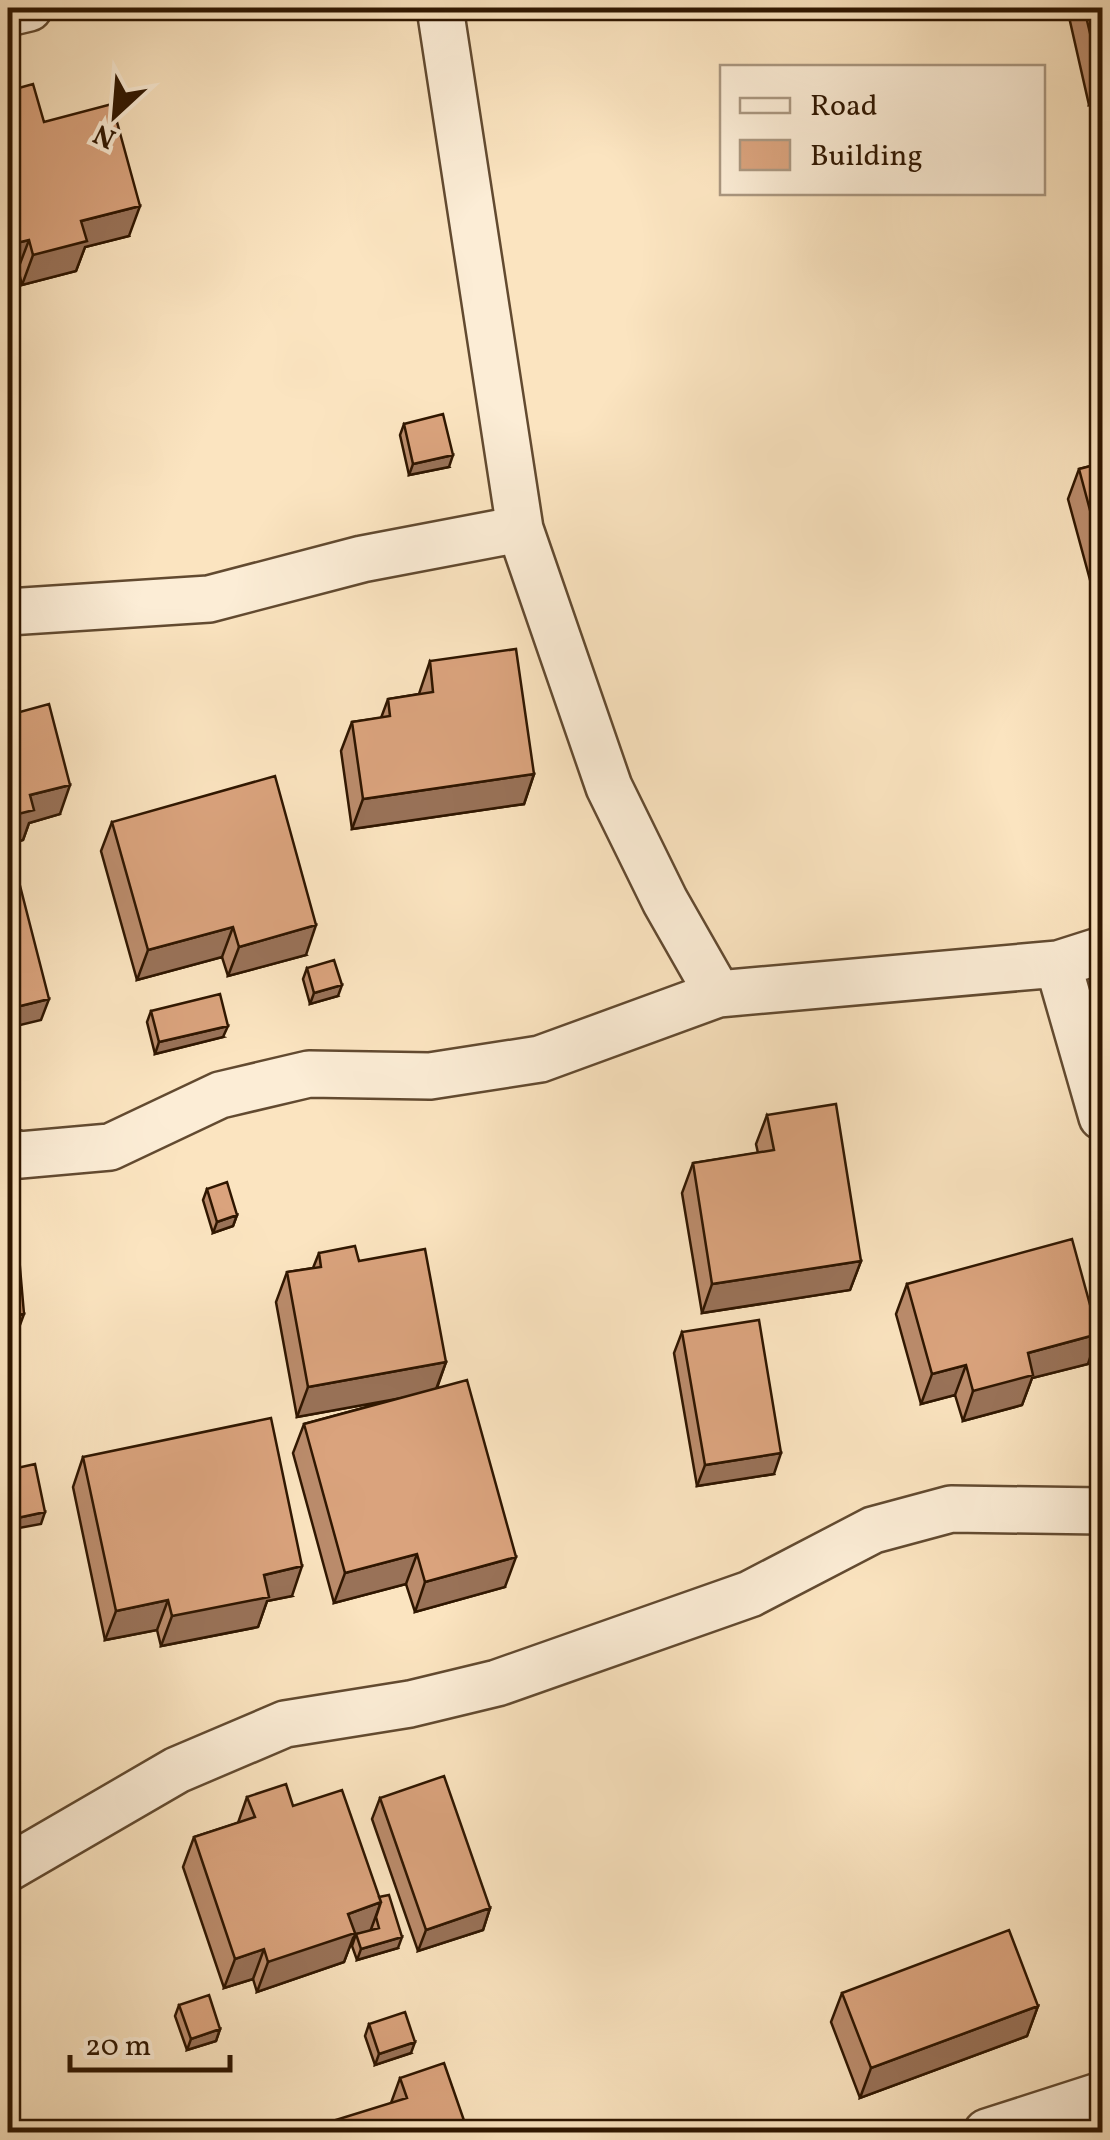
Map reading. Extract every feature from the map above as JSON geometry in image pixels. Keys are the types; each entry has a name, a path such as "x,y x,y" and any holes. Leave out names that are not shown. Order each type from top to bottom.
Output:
{"street":[{"path":"8,13 29,8"},
{"path":"440,8 520,529 609,786 665,900 718,994"},
{"path":"8,612 209,599 362,559 520,529"},
{"path":"8,1151 20,1155 110,1147 220,1095 310,1074 430,1076 540,1058 718,994 1058,964 1102,950"},
{"path":"1058,964 1102,1116"},
{"path":"8,1868 177,1770 286,1724 410,1704 497,1683 750,1594 873,1530 951,1509 1102,1510"},
{"path":"987,2132 1102,2096"}],"building":[{"path":"1084,8 1102,8 1100,75"},
{"path":"33,84 44,122 112,104 140,206 81,221 87,241 33,255 29,240 8,245 8,91"},
{"path":"443,414 453,455 413,464 404,424"},
{"path":"1102,463 1102,555 1079,469"},
{"path":"516,649 534,774 363,799 352,722 390,716 388,699 433,692 430,661"},
{"path":"15,693 20,712 49,704 70,785 30,795 34,810 14,815 8,804 8,695"},
{"path":"275,776 316,925 239,947 233,927 148,950 112,822"},
{"path":"17,874 49,999 8,1009 8,876"},
{"path":"334,960 342,985 314,993 307,968"},
{"path":"220,994 228,1026 159,1042 151,1011"},
{"path":"836,1104 861,1261 712,1284 693,1163 774,1150 767,1115"},
{"path":"227,1182 237,1215 217,1222 207,1189"},
{"path":"8,1210 15,1210 24,1314 8,1316"},
{"path":"1072,1239 1098,1334 1028,1353 1033,1375 973,1391 966,1365 932,1374 907,1284"},
{"path":"355,1246 359,1261 425,1249 446,1362 308,1387 287,1272 321,1267 319,1253"},
{"path":"759,1320 781,1453 705,1465 682,1332"},
{"path":"467,1380 516,1557 425,1582 417,1554 345,1573 304,1424"},
{"path":"271,1418 302,1566 264,1575 269,1597 172,1616 168,1600 116,1611 83,1457"},
{"path":"35,1464 45,1512 8,1520 8,1470"},
{"path":"444,1776 490,1908 426,1930 380,1798"},
{"path":"286,1784 293,1806 342,1790 381,1902 348,1914 355,1933 268,1962 264,1949 235,1959 194,1837 255,1817 247,1797"},
{"path":"389,1895 402,1937 361,1949 356,1934 379,1928 379,1897"},
{"path":"1009,1930 1038,2006 871,2068 842,1993"},
{"path":"209,1995 220,2029 191,2039 179,2005"},
{"path":"405,2012 415,2042 379,2054 369,2024"},
{"path":"444,2063 468,2132 297,2132 407,2098 400,2078"}]}
